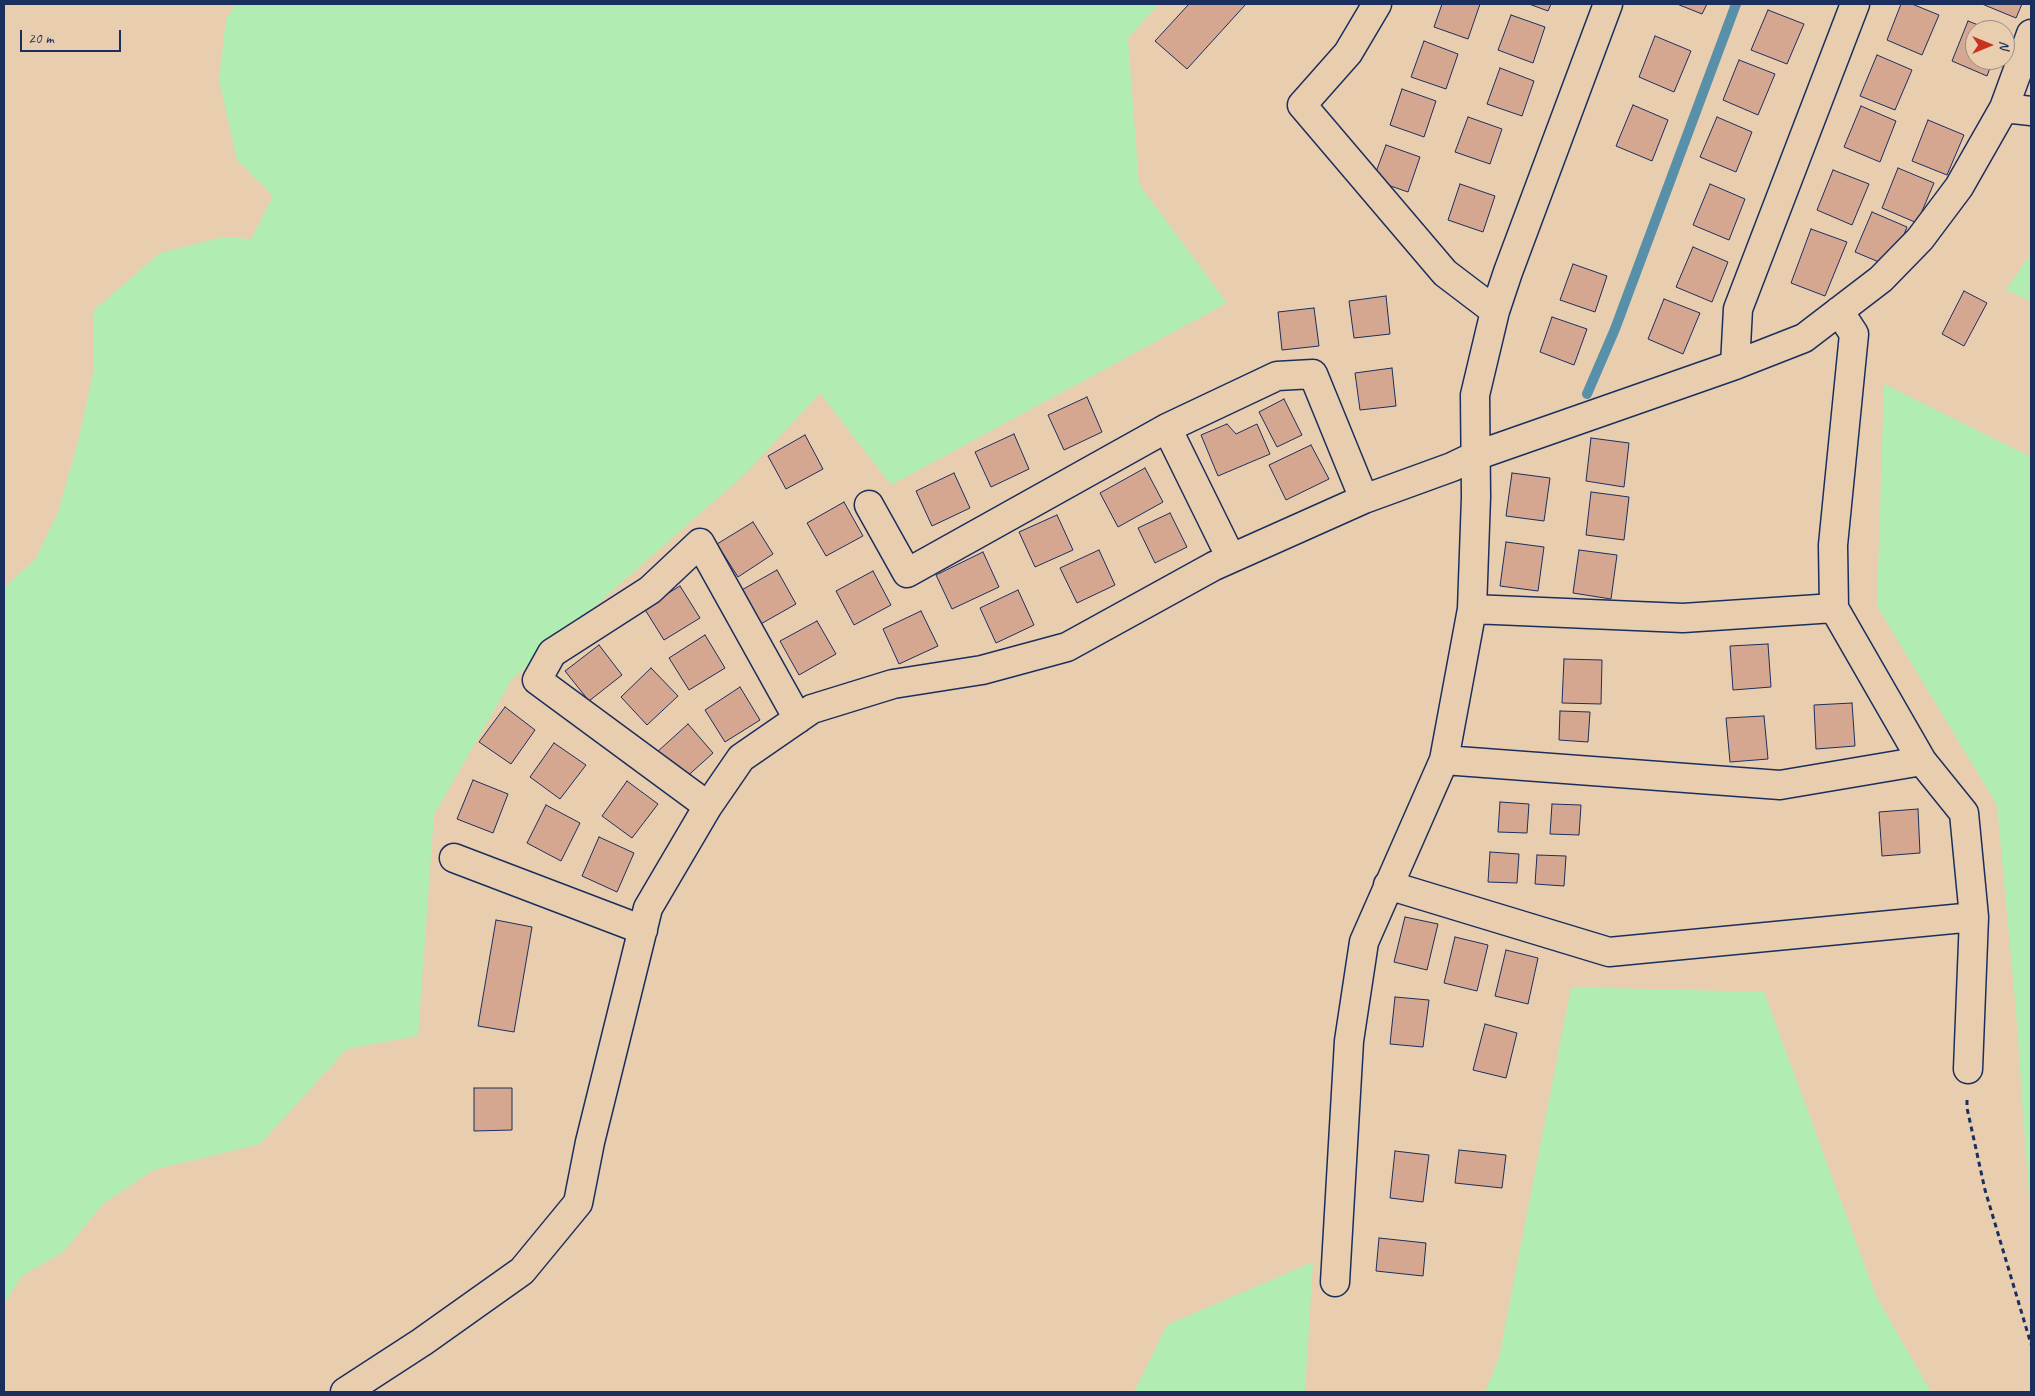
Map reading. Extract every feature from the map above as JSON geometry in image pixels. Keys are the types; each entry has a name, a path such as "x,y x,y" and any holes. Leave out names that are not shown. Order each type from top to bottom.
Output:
{"street":[{"path":"1377,4 1348,53 1302,105 1445,273 1495,311"},
{"path":"1335,1282 1349,1040 1364,942 1444,760 1472,609 1476,497 1475,395 1495,311 1608,4"},
{"path":"1735,365 1738,309 1855,4"},
{"path":"345,1392 422,1342 522,1271 578,1203 590,1142 648,908 708,806 741,758 812,709 893,684 982,670 1067,647 1231,558 1364,498 1452,467 1475,456 1735,365 1804,338 1881,279 1920,239 1959,187 2004,108 2031,34"},
{"path":"2004,108 2031,111"},
{"path":"1839,311 1854,334 1833,545 1834,608 1922,761 1964,813 1974,918 1968,1069"},
{"path":"869,505 907,573 1167,428 1277,376 1313,374 1364,498"},
{"path":"1167,428 1231,558"},
{"path":"708,806 537,680 552,653 650,590 700,543 798,719"},
{"path":"1472,609 1683,618 1834,608"},
{"path":"1444,760 1780,785 1922,761"},
{"path":"454,858 642,930"},
{"path":"1388,885 1608,952 1974,918"}],"path":[{"path":"1968,1069 1967,1108 1985,1190 2031,1344"}],"green space":[{"path":"236,4 1159,4 1128,38 1139,184 1227,303 891,485 820,393 746,473 512,679 434,815 418,1036 347,1049 260,1144 153,1170 103,1204 63,1252 22,1276 4,1304 4,588 36,558 58,512 78,442 94,369 94,310 160,253 223,237 251,239 273,196 237,160 219,80 226,19"},
{"path":"2031,253 2031,301 2006,290"},
{"path":"1884,384 2031,457 2031,1227 2016,1011 1997,805 1877,606"},
{"path":"1571,987 1764,992 1876,1296 1931,1392 1485,1392 1499,1358"},
{"path":"1313,1262 1305,1392 1134,1392 1167,1325"}],"building":[{"path":"1189,4 1246,4 1187,69 1155,41"},
{"path":"1442,4 1480,4 1468,39 1434,27"},
{"path":"1529,4 1551,4 1548,11"},
{"path":"1677,4 1707,4 1702,14"},
{"path":"1901,4 1912,4 1939,15 1922,55 1887,40"},
{"path":"1982,4 2022,4 2016,18"},
{"path":"1768,10 1804,24 1787,64 1751,50"},
{"path":"1511,15 1545,27 1533,63 1498,50"},
{"path":"1965,28 1965,67 1952,61"},
{"path":"1655,36 1691,51 1674,92 1639,77"},
{"path":"1424,41 1458,54 1446,89 1411,77"},
{"path":"1877,55 1912,70 1895,110 1860,96"},
{"path":"1739,60 1775,74 1758,115 1723,100"},
{"path":"1500,68 1534,81 1522,116 1487,104"},
{"path":"1973,70 1989,70 1987,76"},
{"path":"1402,89 1436,101 1424,137 1390,125"},
{"path":"1633,105 1668,120 1652,161 1616,146"},
{"path":"1861,106 1896,121 1880,162 1844,147"},
{"path":"1468,117 1502,129 1490,164 1455,152"},
{"path":"1717,117 1752,132 1736,172 1700,157"},
{"path":"1928,120 1964,135 1947,175 1912,161"},
{"path":"1386,145 1420,157 1408,192 1373,180"},
{"path":"1898,168 1934,183 1917,223 1882,208"},
{"path":"1833,170 1869,184 1852,225 1817,210"},
{"path":"1460,184 1495,196 1483,232 1448,220"},
{"path":"1710,184 1745,199 1729,240 1693,225"},
{"path":"1872,212 1907,227 1891,267 1855,252"},
{"path":"1811,229 1847,242 1825,296 1791,283"},
{"path":"1693,247 1728,262 1712,302 1676,287"},
{"path":"1573,264 1607,276 1595,312 1560,300"},
{"path":"1964,291 1987,303 1964,346 1942,334"},
{"path":"1386,296 1390,334 1354,338 1349,301"},
{"path":"1664,299 1700,313 1683,354 1648,339"},
{"path":"1314,308 1319,346 1282,350 1278,312"},
{"path":"1552,317 1587,329 1574,365 1540,352"},
{"path":"1392,368 1396,406 1360,410 1355,373"},
{"path":"1087,397 1102,432 1064,450 1048,415"},
{"path":"1284,399 1302,435 1277,447 1259,412"},
{"path":"1227,424 1236,434 1257,424 1270,454 1218,476 1201,435"},
{"path":"1014,434 1029,469 991,487 975,452"},
{"path":"805,435 823,469 786,489 768,456"},
{"path":"1591,438 1629,443 1624,487 1586,481"},
{"path":"1311,445 1329,479 1286,500 1269,465"},
{"path":"1145,468 1163,502 1118,527 1100,493"},
{"path":"954,473 970,508 932,526 916,491"},
{"path":"1512,473 1550,478 1544,521 1506,516"},
{"path":"1591,492 1629,497 1624,540 1586,535"},
{"path":"844,502 863,536 826,556 807,523"},
{"path":"1170,513 1187,547 1155,563 1138,528"},
{"path":"1057,515 1073,550 1035,567 1019,532"},
{"path":"753,522 773,554 738,577 717,544"},
{"path":"1506,542 1544,547 1538,591 1500,586"},
{"path":"1099,550 1115,585 1077,603 1060,568"},
{"path":"1579,550 1617,555 1611,599 1573,593"},
{"path":"983,552 999,587 952,609 936,575"},
{"path":"777,570 796,604 759,625 740,591"},
{"path":"873,571 891,605 854,625 836,591"},
{"path":"680,586 700,618 664,640 644,608"},
{"path":"1018,590 1034,625 996,643 980,608"},
{"path":"921,611 938,646 899,664 883,629"},
{"path":"817,621 836,654 799,675 780,641"},
{"path":"705,635 725,668 689,690 669,658"},
{"path":"1768,644 1771,687 1733,690 1730,646"},
{"path":"599,645 622,675 589,701 565,671"},
{"path":"1564,659 1602,660 1601,704 1562,703"},
{"path":"651,668 678,696 647,725 621,697"},
{"path":"740,687 760,720 725,742 705,710"},
{"path":"1852,703 1855,746 1816,749 1814,705"},
{"path":"505,707 535,730 511,764 479,742"},
{"path":"1560,711 1590,712 1588,742 1559,740"},
{"path":"1764,716 1768,759 1730,762 1726,718"},
{"path":"688,724 713,753 682,781 656,753"},
{"path":"554,743 586,765 560,799 530,777"},
{"path":"473,780 508,794 493,833 457,819"},
{"path":"627,781 658,804 632,838 602,816"},
{"path":"1500,802 1529,804 1527,833 1498,832"},
{"path":"1552,804 1581,805 1579,835 1550,834"},
{"path":"546,805 580,823 561,861 527,843"},
{"path":"1918,809 1920,853 1882,856 1879,812"},
{"path":"599,837 634,853 617,892 582,876"},
{"path":"1490,852 1519,854 1517,883 1488,882"},
{"path":"1537,855 1566,856 1564,886 1535,884"},
{"path":"1405,917 1438,924 1427,970 1394,962"},
{"path":"496,920 532,927 514,1032 478,1026"},
{"path":"1455,937 1488,945 1477,991 1444,983"},
{"path":"1506,950 1538,958 1528,1004 1495,996"},
{"path":"1395,997 1429,1000 1423,1047 1390,1044"},
{"path":"1485,1024 1517,1033 1506,1078 1473,1070"},
{"path":"474,1088 512,1088 512,1130 474,1131"},
{"path":"1459,1150 1506,1155 1502,1188 1455,1183"},
{"path":"1395,1151 1429,1155 1423,1202 1390,1198"},
{"path":"1379,1238 1426,1243 1423,1276 1376,1271"}],"waterway":[{"path":"1587,394 1615,329 1736,4"}]}
